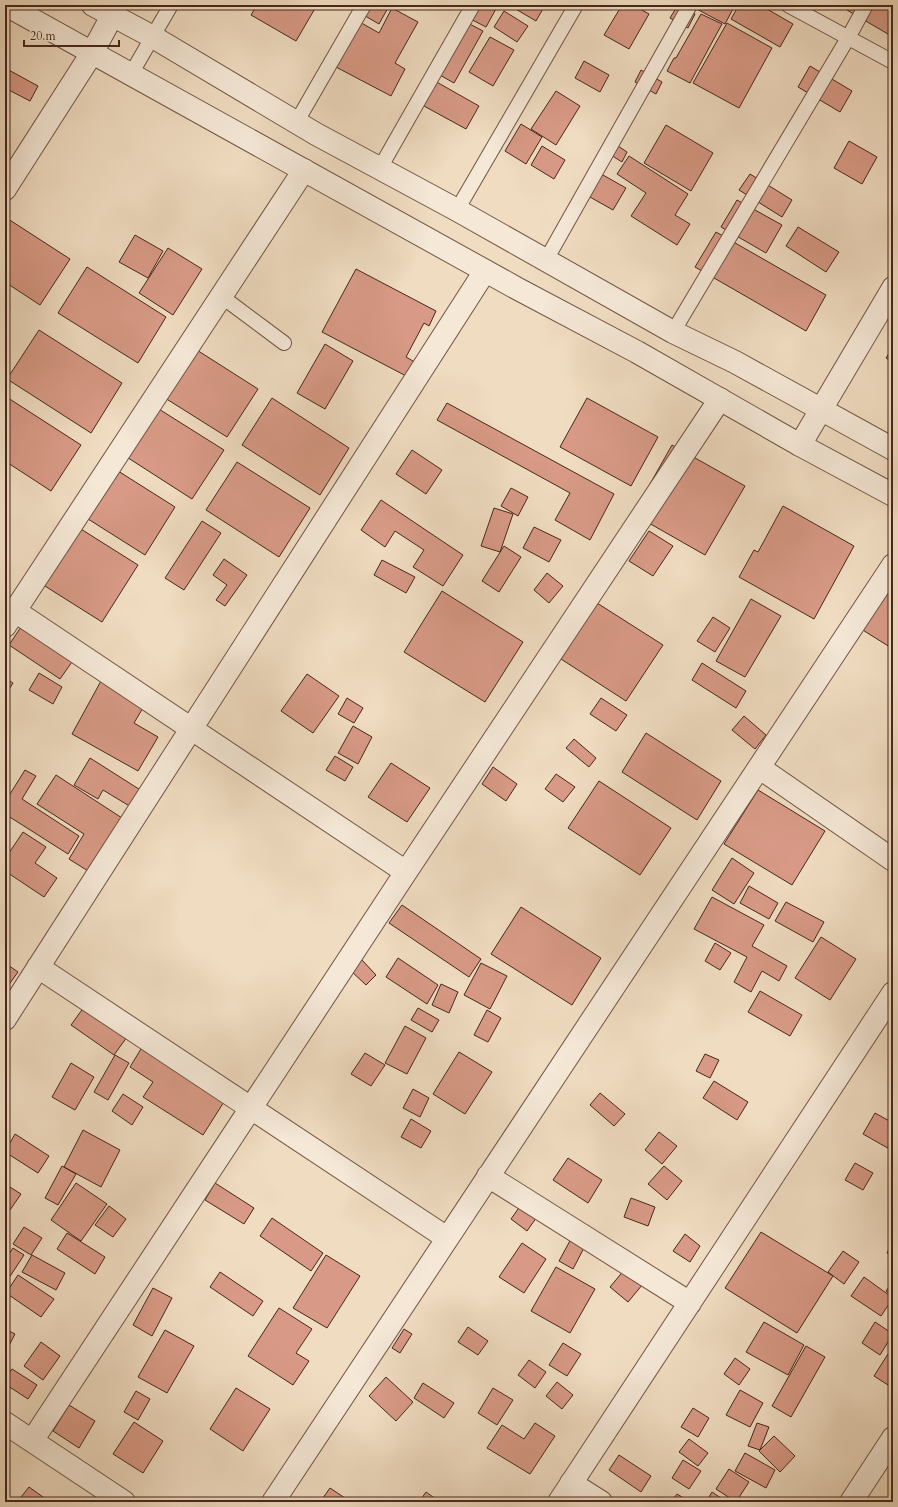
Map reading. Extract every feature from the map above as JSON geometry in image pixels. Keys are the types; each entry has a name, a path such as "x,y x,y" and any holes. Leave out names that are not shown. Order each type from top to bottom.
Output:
{"street":[{"path":"6,5 485,271 637,352 800,445 893,495"},
{"path":"93,5 153,37 296,123 457,210 673,332 735,362 893,449"},
{"path":"5,189 92,53 112,16"},
{"path":"304,170 10,619 190,729 406,872"},
{"path":"5,1019 485,271"},
{"path":"800,445 893,288"},
{"path":"32,1441 406,872 720,399"},
{"path":"273,1502 893,565"},
{"path":"760,768 893,860"},
{"path":"38,967 447,1238"},
{"path":"559,1502 893,993"},
{"path":"488,1176 690,1303"},
{"path":"5,1424 124,1502"},
{"path":"851,1502 893,1438"},
{"path":"571,1483 601,1502"}],"lane":[{"path":"131,74 171,5"},
{"path":"296,123 364,5"},
{"path":"380,168 473,5"},
{"path":"457,210 576,5"},
{"path":"546,260 690,5"},
{"path":"788,5 893,62"},
{"path":"673,332 848,38 866,5"},
{"path":"221,296 284,343"}],"building":[{"path":"257,5 317,5 296,41 251,15"},
{"path":"358,5 389,6 379,24 355,10"},
{"path":"466,5 498,5 486,27 461,14"},
{"path":"516,5 540,5 544,7 536,21 514,8"},
{"path":"622,5 633,5 649,14 629,49 604,35"},
{"path":"678,5 695,14 688,28 670,18"},
{"path":"689,5 735,5 725,24"},
{"path":"739,5 760,5 793,24 780,47 731,19"},
{"path":"851,5 893,6 893,37 847,10"},
{"path":"392,8 418,22 395,63 405,69 391,96 334,66 358,21 379,33"},
{"path":"504,11 528,26 517,42 494,27"},
{"path":"701,14 722,24 690,83 667,71"},
{"path":"458,18 483,31 454,83 429,69"},
{"path":"727,23 772,48 739,108 693,83"},
{"path":"490,37 514,50 493,86 469,72"},
{"path":"584,61 609,75 600,92 575,78"},
{"path":"810,66 852,91 840,112 798,87"},
{"path":"5,68 38,86 30,101 5,88"},
{"path":"641,70 662,82 656,94 635,82"},
{"path":"426,76 479,106 466,129 413,100"},
{"path":"556,91 580,106 556,145 531,129"},
{"path":"521,124 542,137 526,164 505,151"},
{"path":"666,125 713,153 691,191 644,163"},
{"path":"609,140 627,152 622,162 603,150"},
{"path":"849,141 877,157 862,184 834,168"},
{"path":"542,146 565,160 554,179 531,165"},
{"path":"629,156 688,194 675,215 690,224 677,245 631,216 646,193 617,174"},
{"path":"594,170 626,188 613,210 581,192"},
{"path":"750,174 792,200 782,217 739,190"},
{"path":"737,200 782,225 766,253 721,227"},
{"path":"5,217 70,259 40,305 5,282"},
{"path":"798,227 839,252 826,272 786,246"},
{"path":"716,232 826,295 806,331 695,267"},
{"path":"135,235 163,251 148,278 119,262"},
{"path":"168,248 202,269 173,315 139,293"},
{"path":"87,267 166,317 138,363 58,313"},
{"path":"356,269 436,311 429,326 424,323 406,357 418,364 410,378 322,332"},
{"path":"5,303 10,306 5,315"},
{"path":"39,330 122,383 91,433 7,379"},
{"path":"325,344 353,361 325,409 297,393"},
{"path":"189,345 258,389 227,437 157,393"},
{"path":"893,347 893,362 886,358"},
{"path":"5,396 81,445 51,491 5,461"},
{"path":"272,398 349,448 320,495 242,445"},
{"path":"587,398 658,437 631,486 560,447"},
{"path":"447,403 614,494 590,540 555,520 570,493 437,420"},
{"path":"154,406 224,450 192,499 122,454"},
{"path":"672,445 745,486 705,555 633,514"},
{"path":"412,450 442,470 426,494 396,474"},
{"path":"237,462 310,508 279,557 206,510"},
{"path":"107,464 175,507 145,555 77,512"},
{"path":"5,473 9,475 5,484"},
{"path":"511,488 528,497 518,516 501,506"},
{"path":"381,500 463,555 443,586 413,567 424,550 395,531 385,547 361,530"},
{"path":"783,506 854,546 814,619 739,577 754,550 758,552"},
{"path":"494,508 513,514 500,552 481,546"},
{"path":"65,519 138,565 102,622 29,576"},
{"path":"202,521 221,533 184,590 165,578"},
{"path":"534,527 561,540 549,562 523,548"},
{"path":"649,531 673,546 653,576 629,561"},
{"path":"504,546 521,557 499,592 482,581"},
{"path":"224,559 247,575 225,606 216,600 227,585 213,575"},
{"path":"382,560 415,577 406,593 374,575"},
{"path":"893,572 893,649 858,627"},
{"path":"547,573 563,586 549,603 534,590"},
{"path":"442,591 523,642 485,702 404,652"},
{"path":"751,599 781,616 745,677 716,661"},
{"path":"597,603 663,645 626,701 561,659"},
{"path":"713,617 730,628 715,652 697,641"},
{"path":"23,624 74,659 60,679 9,645"},
{"path":"702,663 746,691 736,708 692,680"},
{"path":"39,673 62,687 53,704 29,690"},
{"path":"307,674 339,696 313,733 281,711"},
{"path":"5,678 13,683 5,696"},
{"path":"101,681 144,706 134,723 158,737 138,771 72,734"},
{"path":"347,698 363,708 354,723 338,714"},
{"path":"601,698 627,715 616,731 590,714"},
{"path":"744,716 766,735 755,749 732,730"},
{"path":"353,726 372,737 358,764 338,753"},
{"path":"646,733 721,781 697,820 622,772"},
{"path":"574,739 596,758 589,767 566,748"},
{"path":"335,756 353,767 345,781 326,770"},
{"path":"90,758 142,791 131,807 103,790 98,799 74,785"},
{"path":"391,763 430,788 407,822 368,797"},
{"path":"493,767 517,784 506,801 482,784"},
{"path":"25,770 36,776 22,799 79,836 68,854 5,814 5,802"},
{"path":"556,774 575,787 563,802 545,789"},
{"path":"56,775 122,818 88,871 69,859 84,834 37,804"},
{"path":"599,781 671,828 640,875 568,828"},
{"path":"758,790 825,831 792,885 724,844"},
{"path":"23,832 46,847 35,863 57,878 44,897 5,871 5,859"},
{"path":"732,858 754,873 734,904 712,890"},
{"path":"749,886 778,903 769,919 740,903"},
{"path":"712,897 764,925 752,946 787,966 779,981 762,971 751,992 734,982 747,957 694,929"},
{"path":"786,902 824,922 813,942 775,921"},
{"path":"402,905 481,959 469,977 389,923"},
{"path":"521,907 601,958 572,1005 491,954"},
{"path":"821,937 856,959 830,1000 795,978"},
{"path":"715,943 731,953 720,970 705,961"},
{"path":"398,958 438,985 427,1004 386,977"},
{"path":"361,959 376,975 366,985 350,970"},
{"path":"5,963 18,972 5,990"},
{"path":"481,963 507,976 490,1009 464,995"},
{"path":"441,984 458,992 449,1013 432,1005"},
{"path":"760,991 802,1015 790,1036 748,1012"},
{"path":"84,1007 127,1037 114,1055 71,1025"},
{"path":"418,1008 439,1020 432,1032 411,1020"},
{"path":"487,1010 501,1018 488,1042 474,1035"},
{"path":"405,1026 426,1038 407,1074 385,1063"},
{"path":"144,1044 227,1097 203,1135 143,1097 153,1082 130,1067"},
{"path":"459,1052 492,1072 465,1114 433,1094"},
{"path":"365,1053 385,1065 371,1086 351,1074"},
{"path":"705,1054 719,1060 710,1078 696,1071"},
{"path":"115,1055 129,1063 108,1100 94,1092"},
{"path":"71,1063 94,1077 75,1110 52,1097"},
{"path":"714,1081 748,1102 737,1120 703,1098"},
{"path":"413,1089 429,1098 420,1117 403,1108"},
{"path":"600,1093 625,1114 614,1126 590,1105"},
{"path":"123,1094 143,1107 132,1125 112,1111"},
{"path":"875,1113 893,1123 893,1151 863,1134"},
{"path":"411,1119 431,1131 421,1148 401,1137"},
{"path":"83,1130 120,1150 101,1187 64,1167"},
{"path":"659,1132 677,1146 662,1164 645,1150"},
{"path":"15,1134 49,1156 38,1173 5,1152"},
{"path":"568,1158 602,1180 588,1203 553,1180"},
{"path":"855,1163 873,1173 863,1190 845,1180"},
{"path":"62,1166 76,1174 58,1205 45,1198"},
{"path":"664,1166 682,1181 667,1200 648,1184"},
{"path":"76,1183 107,1204 81,1241 51,1220"},
{"path":"215,1183 254,1208 244,1224 205,1200"},
{"path":"5,1184 21,1194 10,1210 5,1206"},
{"path":"631,1198 655,1207 648,1226 624,1217"},
{"path":"523,1202 539,1214 527,1231 511,1219"},
{"path":"109,1206 126,1219 113,1237 95,1225"},
{"path":"272,1218 323,1253 311,1271 260,1236"},
{"path":"24,1227 42,1238 31,1255 13,1244"},
{"path":"761,1232 833,1276 797,1333 725,1288"},
{"path":"67,1233 105,1257 95,1274 57,1249"},
{"path":"685,1234 700,1246 690,1262 673,1251"},
{"path":"5,1236 10,1239 5,1248"},
{"path":"572,1237 586,1244 573,1269 559,1261"},
{"path":"893,1241 893,1256 887,1253"},
{"path":"522,1243 546,1259 524,1293 499,1277"},
{"path":"13,1248 24,1255 5,1284 5,1260"},
{"path":"843,1251 859,1262 844,1284 828,1272"},
{"path":"32,1255 65,1273 56,1290 22,1272"},
{"path":"326,1255 360,1276 327,1328 293,1308"},
{"path":"556,1267 595,1289 570,1333 531,1311"},
{"path":"625,1269 643,1284 628,1302 610,1287"},
{"path":"220,1272 263,1301 253,1316 210,1287"},
{"path":"18,1275 54,1299 41,1317 6,1293"},
{"path":"864,1277 893,1298 881,1316 851,1296"},
{"path":"893,1281 893,1296 886,1291"},
{"path":"153,1288 172,1298 152,1336 133,1325"},
{"path":"279,1308 312,1329 296,1353 309,1361 293,1385 248,1356"},
{"path":"764,1322 804,1345 788,1375 746,1352"},
{"path":"875,1322 893,1334 880,1355 862,1343"},
{"path":"468,1327 488,1341 478,1355 458,1342"},
{"path":"5,1329 15,1334 5,1353"},
{"path":"404,1329 412,1334 400,1353 392,1348"},
{"path":"165,1330 194,1346 167,1393 138,1377"},
{"path":"41,1342 60,1356 43,1380 24,1366"},
{"path":"563,1343 581,1354 567,1376 549,1365"},
{"path":"806,1346 825,1357 791,1417 772,1406"},
{"path":"888,1354 893,1357 893,1384 891,1387 874,1376"},
{"path":"735,1358 750,1369 739,1385 724,1374"},
{"path":"529,1360 546,1372 535,1388 518,1375"},
{"path":"12,1369 37,1385 28,1399 5,1384 5,1379"},
{"path":"386,1377 413,1402 396,1421 369,1396"},
{"path":"557,1382 573,1395 562,1409 546,1396"},
{"path":"423,1383 454,1403 444,1418 414,1398"},
{"path":"236,1388 270,1409 243,1451 210,1429"},
{"path":"493,1388 513,1400 497,1425 478,1413"},
{"path":"740,1390 763,1403 750,1427 726,1415"},
{"path":"136,1391 150,1399 138,1420 124,1412"},
{"path":"69,1405 95,1421 79,1448 53,1431"},
{"path":"693,1408 709,1418 698,1437 681,1427"},
{"path":"134,1422 163,1441 143,1473 113,1454"},
{"path":"535,1423 555,1436 530,1474 487,1448 502,1425 524,1439"},
{"path":"757,1423 769,1427 760,1450 748,1446"},
{"path":"774,1436 795,1456 780,1472 759,1451"},
{"path":"689,1439 708,1453 698,1466 679,1452"},
{"path":"745,1453 775,1470 766,1488 735,1471"},
{"path":"619,1455 651,1476 641,1492 609,1470"},
{"path":"683,1460 701,1471 689,1489 672,1478"},
{"path":"729,1469 749,1482 736,1502 716,1489"},
{"path":"29,1487 50,1502 17,1502"},
{"path":"330,1488 351,1502 320,1502"},
{"path":"426,1492 440,1502 419,1502"},
{"path":"712,1492 727,1502 706,1502"},
{"path":"677,1494 690,1502 671,1502"}]}
